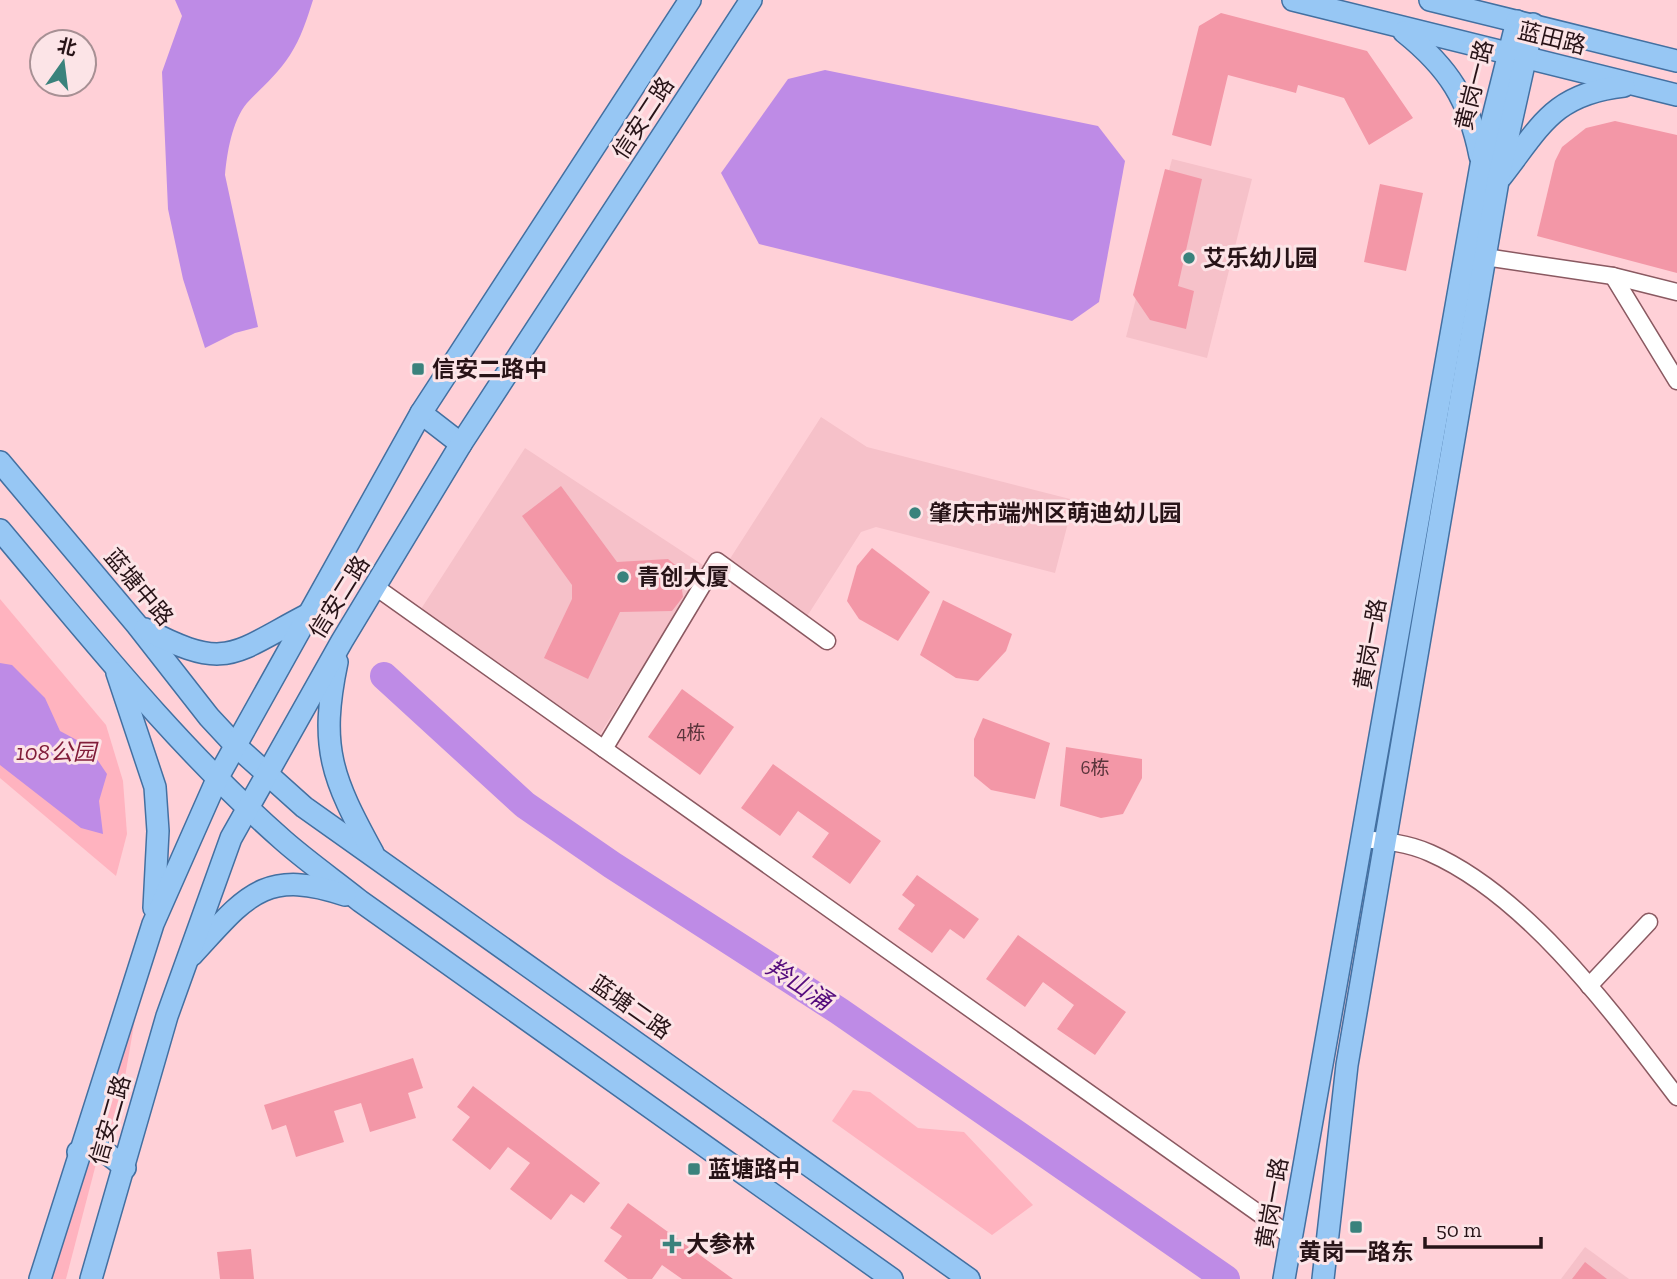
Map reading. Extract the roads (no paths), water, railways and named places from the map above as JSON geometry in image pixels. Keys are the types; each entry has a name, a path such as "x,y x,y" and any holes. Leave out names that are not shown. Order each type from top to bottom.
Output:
{"main road":[{"name":"信安二路","path":"40,1279 78,1152 153,924 218,777 421,413 690,0"},
{"name":"信安二路","path":"91,1279 184,964 231,838 248,805 342,640 377,588 461,444 751,0"},
{"name":"蓝田路","path":"1293,0 1677,95"},
{"name":"蓝田路","path":"1430,0 1677,61"},
{"name":"黄岗一路","path":"1323,1279 1347,1065 1525,22"},
{"path":"1399,28 1438,62 1467,105 1481,165"},
{"name":"黄岗一路","path":"1286,1273 1481,165 1517,57"},
{"path":"1498,181 1540,124 1557,108 1601,89 1634,85"},
{"path":"421,413 461,444"},
{"name":"蓝塘中路","path":"0,462 137,625 209,717 236,746 267,773"},
{"path":"0,530 115,666 218,777 284,841 360,901 892,1279"},
{"path":"137,625 184,649 225,655 252,646 307,615"},
{"path":"342,640 328,704 330,759 341,793 376,858"},
{"path":"115,666 155,787 158,831 153,924"},
{"name":"蓝塘二路","path":"267,773 315,815 969,1279"},
{"path":"184,964 232,913 264,889 291,883 312,884 360,901"},
{"path":"78,1152 89,1147 100,1149 125,1168"}],"street":[{"path":"1485,257 1613,276 1677,292"},
{"path":"1613,276 1677,381"},
{"path":"604,749 717,561 827,641"},
{"path":"377,588 1292,1237"},
{"path":"1362,839 1385,841 1428,852 1458,867 1507,904 1589,986 1677,1097"},
{"path":"1589,986 1649,922"}],"waterway":[{"name":"羚山涌","path":"384,676 525,805 612,865 839,1011 1226,1279"}],"place":[{"name":"艾乐幼儿园","path":"1189,258"},
{"name":"信安二路中","path":"418,369"},
{"name":"肇庆市端州区萌迪幼儿园","path":"915,513"},
{"name":"青创大厦","path":"623,577"},
{"name":"蓝塘路中","path":"694,1169"},
{"name":"黄岗一路东","path":"1356,1227"},
{"name":"大参林","path":"672,1244"}],"park label":[{"name":"108公园","path":"56,752"}]}
